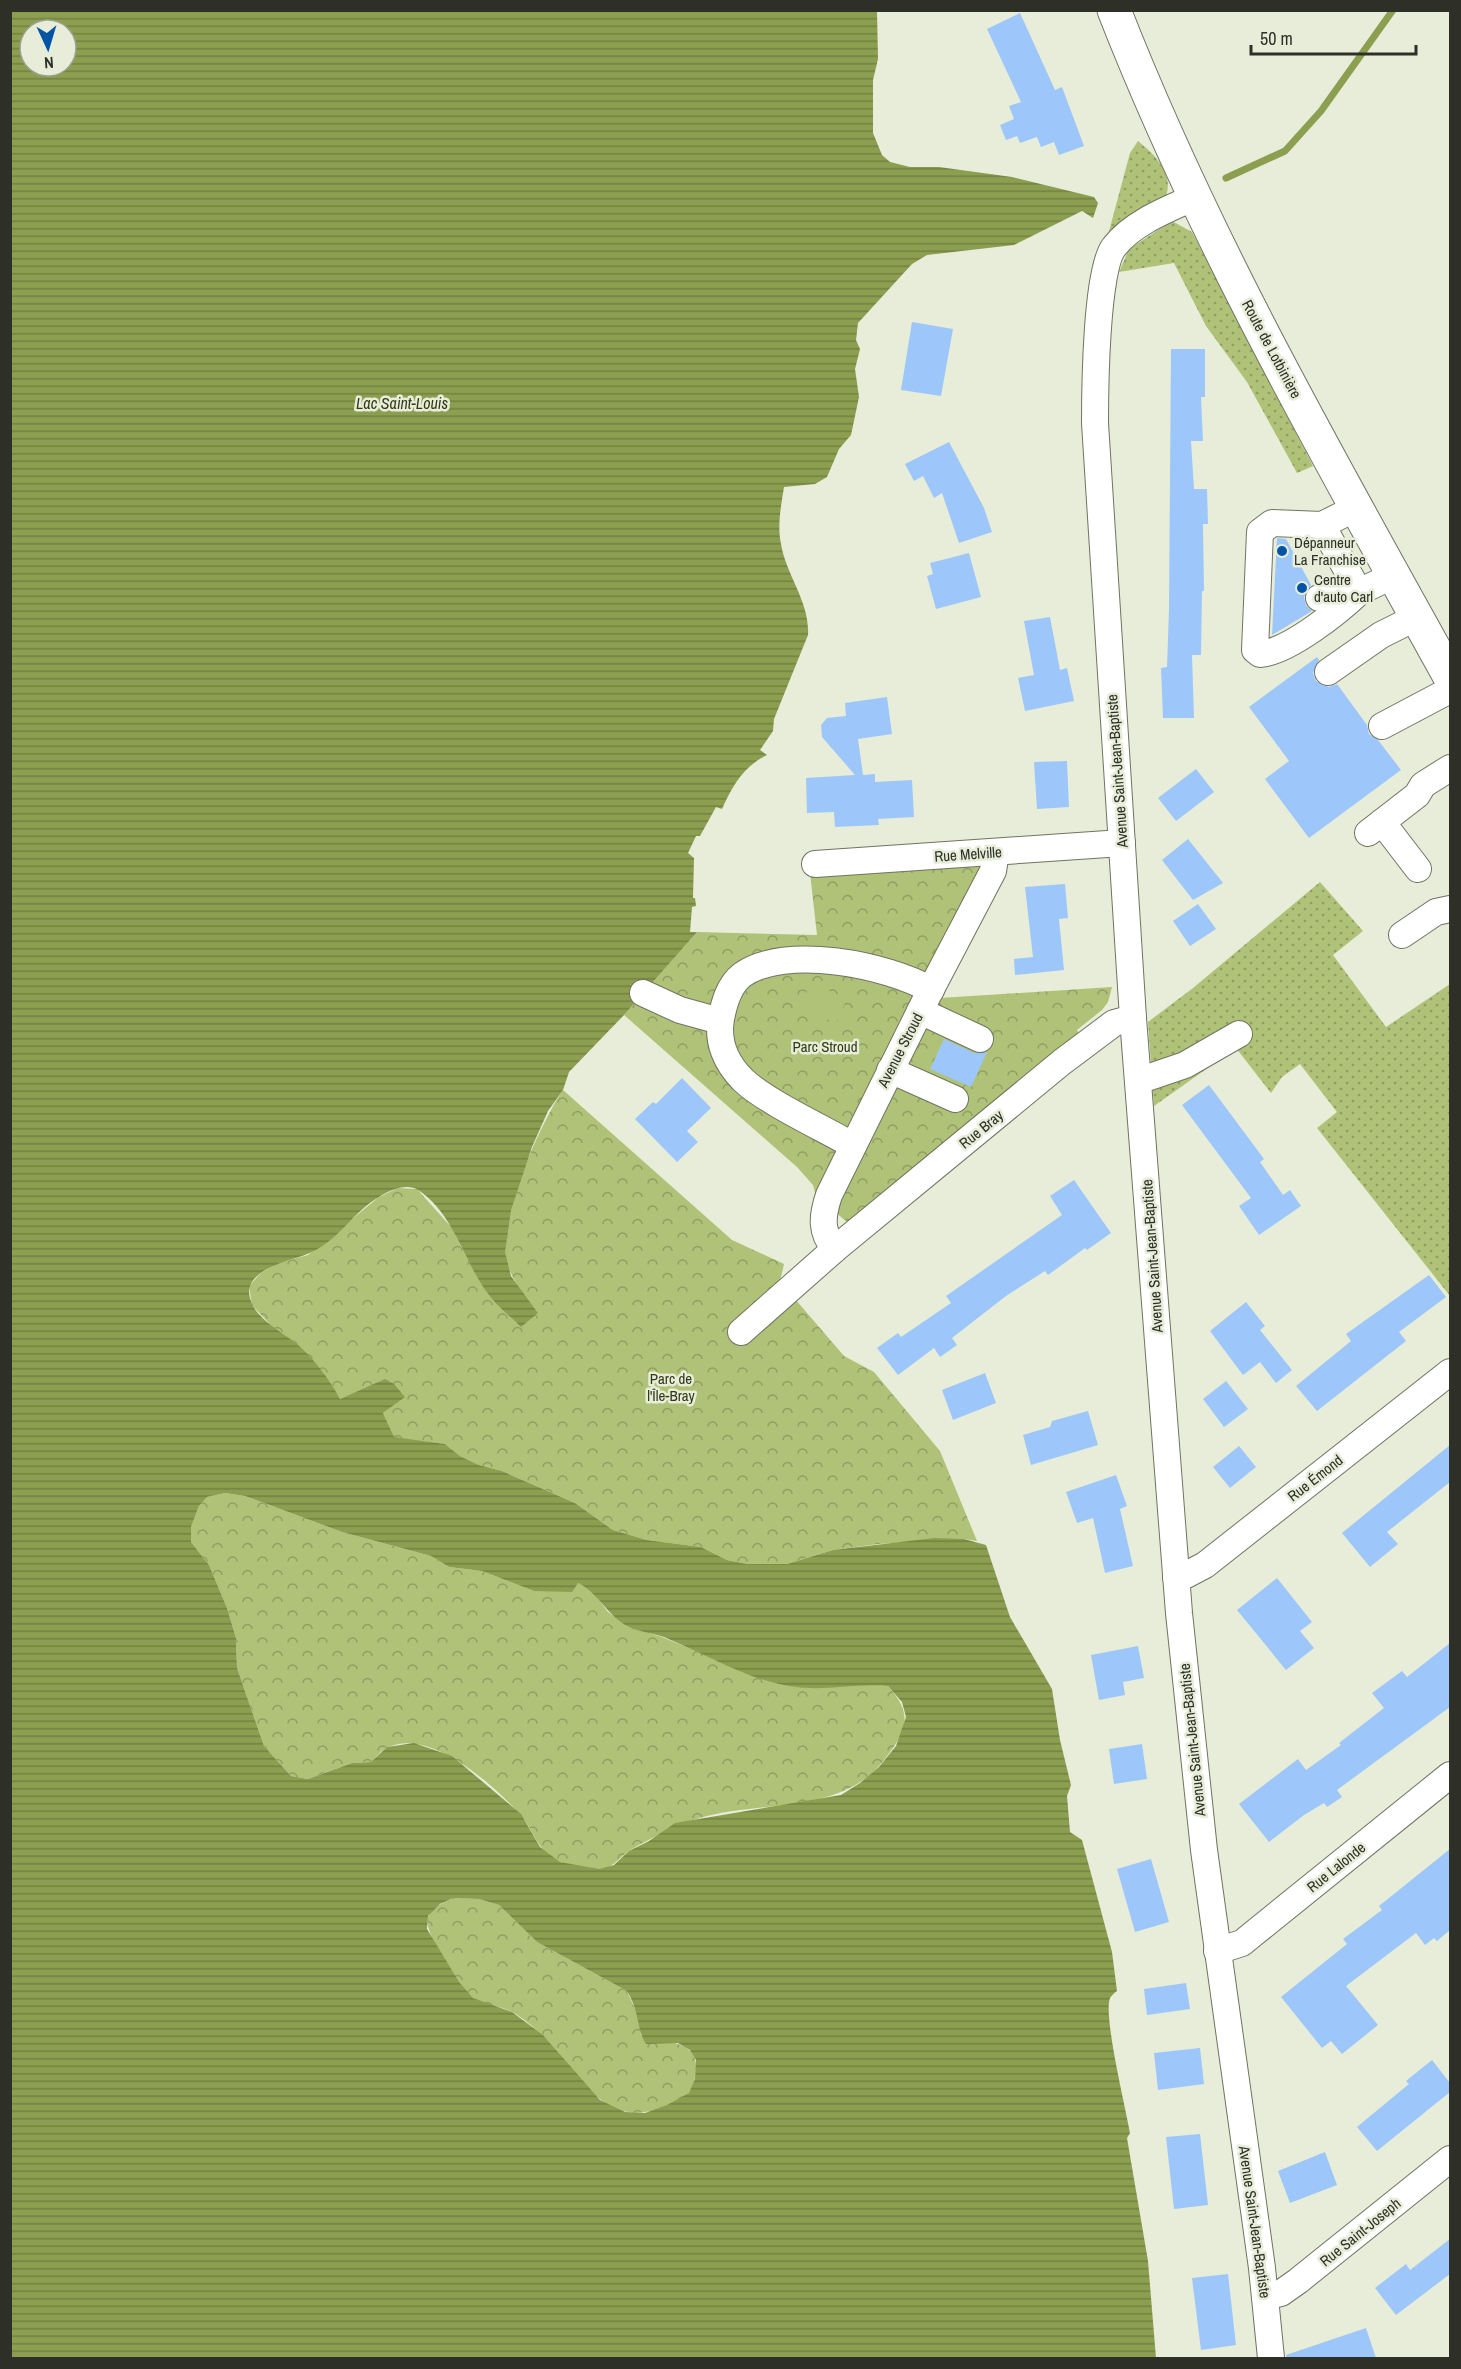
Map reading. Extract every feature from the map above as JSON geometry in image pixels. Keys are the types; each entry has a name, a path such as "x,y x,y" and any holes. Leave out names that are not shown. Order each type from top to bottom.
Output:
{"main road":[{"name":"Route de Lotbinière","path":"1114,10 1195,197 1275,356 1450,677"}],"street":[{"name":"Avenue Saint-Jean-Baptiste","path":"1195,197 1135,228 1114,247 1107,266 1101,311 1096,358 1095,423 1133,1018 1176,1577 1188,1703 1217,1951 1265,2297 1271,2358"},
{"path":"1356,587 1322,623 1266,653 1255,650 1260,532 1272,523 1322,525 1358,507"},
{"path":"1322,525 1356,587"},
{"path":"1319,598 1394,575"},
{"path":"1328,672 1381,635 1417,617"},
{"path":"1382,726 1450,690"},
{"path":"1418,869 1375,827 1418,795 1423,785 1450,768"},
{"name":"Rue Melville","path":"815,864 1122,843"},
{"name":"Avenue Stroud","path":"835,1249 824,1235 822,1221 829,1195 852,1144 993,871 996,852"},
{"path":"1402,935 1436,912 1450,909"},
{"path":"852,1144 754,1089 743,1080 728,1061 719,1031 720,1021 726,999 736,980 743,974 769,963 830,961 862,965 906,976 925,1000 980,1039"},
{"path":"643,993 680,1010 720,1021"},
{"name":"Rue Bray","path":"741,1332 835,1249 1095,1037 1114,1023 1133,1018"},
{"path":"1138,1081 1185,1065 1239,1034"},
{"path":"890,1070 955,1099"},
{"name":"Rue Émond","path":"1176,1577 1186,1575 1205,1565 1450,1372"},
{"name":"Rue Lalonde","path":"1217,1951 1236,1945 1253,1934 1450,1775"},
{"name":"Rue Saint-Joseph","path":"1265,2297 1281,2293 1298,2282 1450,2159"}],"green space":[{"path":"1138,141 1151,152 1165,172 1168,188 1166,196 1108,235 1130,153"},
{"path":"1172,221 1192,232 1313,466 1297,473 1247,382 1206,326 1174,263 1119,272 1129,249"},
{"name":"Parc Stroud","path":"982,863 940,998 1112,987 1108,1002 1102,1010 1077,1030 1079,1034 847,1222 816,1196 813,1185 797,1167 624,1015 697,932 817,935 810,873"},
{"path":"1320,882 1363,931 1333,955 1386,1027 1450,984 1450,1296 1317,1128 1337,1112 1300,1064 1282,1077 1271,1093 1236,1048 1154,1106 1148,1022 1193,988"},
{"path":"811,982 847,999 836,1023 800,1007"},
{"name":"Parc de l'Île-Bray","path":"563,1090 732,1240 784,1264 780,1281 789,1292 844,1356 874,1372 940,1451 977,1541 964,1539 878,1544 833,1550 787,1564 747,1564 727,1560 701,1547 647,1540 613,1530 575,1503 502,1471 479,1465 460,1456 445,1444 394,1438 383,1413 404,1397 357,1392 340,1399 252,1305 249,1286 261,1273 278,1263 308,1255 379,1197 398,1188 417,1189 452,1228 468,1260 538,1313 509,1270 505,1253 505,1236 515,1193 524,1169 544,1124"},
{"path":"225,1493 245,1496 342,1532 431,1556 449,1567 482,1571 534,1591 578,1583 591,1589 608,1612 629,1627 662,1637 760,1677 796,1687 863,1684 888,1686 902,1706 904,1723 902,1731 884,1760 867,1777 848,1789 803,1802 730,1811 699,1818 646,1841 604,1869 590,1869 555,1859 542,1848 519,1813 477,1774 460,1762 423,1745 405,1743 388,1747 371,1762 352,1763 308,1779 291,1776 264,1746 237,1668 236,1638 227,1608 209,1565 191,1542 191,1527 199,1506 207,1497"},
{"path":"453,1898 479,1899 499,1905 537,1942 627,1991 640,2020 641,2035 679,2044 692,2053 696,2069 690,2092 675,2103 651,2111 635,2113 615,2108 591,2091 541,2034 527,2022 507,2010 473,1998 443,1959 428,1924 428,1917 433,1910"}],"water":[{"name":"Lac Saint-Louis","path":"11,11 877,11 878,59 873,80 873,133 882,155 890,162 910,167 939,167 1012,177 1094,197 1098,203 1093,218 1082,211 1014,245 927,255 912,264 858,323 856,340 860,349 855,369 859,397 851,435 839,449 827,477 815,484 784,487 779,523 781,544 802,600 808,623 808,635 774,719 773,731 760,750 767,755 751,765 740,777 722,809 716,807 700,836 696,836 688,853 694,858 693,898 695,898 696,906 692,907 690,932 697,932 624,1015 569,1072 563,1090 548,1111 532,1147 511,1210 505,1252 511,1276 538,1313 521,1327 500,1308 480,1282 441,1212 418,1190 409,1187 393,1190 379,1197 358,1213 332,1239 310,1253 264,1271 252,1282 249,1290 253,1306 263,1319 310,1357 340,1399 385,1379 394,1384 405,1397 383,1413 394,1437 445,1444 460,1456 479,1465 502,1471 575,1503 613,1530 647,1540 701,1547 727,1560 747,1564 787,1564 833,1550 934,1538 964,1539 986,1545 1010,1617 1052,1689 1060,1740 1071,1785 1067,1796 1070,1832 1082,1840 1112,1952 1117,1991 1110,1998 1110,2023 1130,2133 1127,2138 1148,2261 1156,2358 11,2358","holes":["225,1493 245,1496 342,1532 431,1556 449,1567 482,1571 534,1591 572,1592 578,1583 629,1627 664,1637 746,1673 779,1684 807,1688 888,1686 902,1702 906,1717 896,1746 879,1767 841,1795 675,1823 649,1841 629,1851 614,1865 599,1869 560,1862 540,1847 521,1814 452,1756 414,1743 387,1747 371,1762 352,1763 308,1779 291,1776 264,1746 237,1668 236,1638 227,1608 209,1565 191,1542 191,1527 199,1506 207,1497","453,1898 479,1899 499,1905 537,1942 627,1991 646,2044 678,2043 690,2050 696,2060 695,2079 689,2093 667,2105 645,2113 625,2112 600,2100 543,2035 512,2012 473,1998 459,1982 427,1929 428,1916 440,1904"]}],"building":[{"path":"1020,13 1055,90 1062,87 1084,146 1059,155 1054,142 1041,147 1037,137 1020,143 1017,136 1006,140 1000,125 1014,119 1009,106 1021,102 987,29"},
{"path":"912,322 953,329 941,396 901,390"},
{"path":"1171,349 1205,349 1205,397 1201,397 1203,441 1191,441 1194,489 1207,489 1208,524 1203,524 1204,591 1202,591 1201,655 1192,655 1194,718 1163,718 1161,668 1167,667 1169,609"},
{"path":"949,442 984,508 992,532 959,543 942,493 934,498 923,476 914,481 905,464"},
{"path":"1277,538 1286,539 1311,585 1304,597 1306,605 1312,611 1272,635"},
{"path":"969,553 981,597 936,609 927,576 933,574 930,563"},
{"path":"1050,617 1060,670 1067,668 1074,701 1025,711 1018,678 1034,675 1024,621"},
{"path":"1317,657 1319,660 1313,673 1316,681 1329,687 1337,684 1367,725 1369,734 1378,740 1401,770 1309,838 1265,779 1289,761 1249,707"},
{"path":"887,697 892,734 858,739 863,775 875,774 875,782 912,780 914,817 878,819 879,825 835,827 834,812 807,813 806,778 855,775 822,737 821,725 827,718 846,716 845,703"},
{"path":"1067,761 1069,807 1037,809 1034,762"},
{"path":"1196,769 1214,792 1176,821 1158,798"},
{"path":"1188,839 1223,883 1193,900 1162,860"},
{"path":"1065,884 1068,918 1059,919 1064,970 1015,975 1014,959 1033,957 1025,887"},
{"path":"1198,904 1216,929 1190,946 1173,921"},
{"path":"944,1039 974,1053 987,1052 971,1087 930,1069"},
{"path":"682,1078 711,1108 687,1131 698,1142 677,1162 635,1119 653,1102 656,1104"},
{"path":"1209,1085 1264,1159 1260,1162 1283,1195 1290,1190 1301,1206 1259,1235 1239,1206 1251,1198 1182,1105"},
{"path":"1074,1180 1111,1233 1087,1250 1085,1248 1048,1275 1045,1271 1006,1296 952,1338 957,1345 940,1357 934,1348 898,1375 877,1348 898,1333 901,1337 951,1303 946,1296 1062,1215 1050,1196"},
{"path":"1429,1275 1446,1297 1399,1332 1406,1341 1317,1411 1296,1386 1351,1341 1346,1334"},
{"path":"1246,1302 1265,1326 1260,1330 1292,1370 1276,1383 1260,1362 1243,1375 1210,1331"},
{"path":"985,1373 996,1403 953,1420 942,1390"},
{"path":"1226,1381 1248,1409 1224,1427 1203,1399"},
{"path":"1088,1411 1098,1445 1031,1465 1023,1435 1050,1427 1052,1421"},
{"path":"1450,1445 1450,1482 1387,1532 1398,1544 1370,1567 1342,1533"},
{"path":"1239,1446 1256,1467 1230,1488 1213,1467"},
{"path":"1116,1475 1127,1506 1120,1509 1133,1566 1105,1573 1093,1518 1077,1523 1066,1492"},
{"path":"1277,1578 1312,1622 1300,1631 1314,1648 1286,1670 1237,1610"},
{"path":"1450,1643 1450,1707 1337,1790 1342,1797 1327,1807 1324,1803 1304,1815 1269,1842 1239,1804 1298,1759 1306,1770 1341,1745 1339,1743 1384,1708 1372,1693 1402,1671 1407,1677"},
{"path":"1138,1646 1144,1678 1123,1682 1125,1695 1099,1700 1091,1655"},
{"path":"1142,1744 1147,1779 1114,1784 1109,1749"},
{"path":"1450,1849 1450,1930 1437,1941 1434,1938 1425,1945 1416,1933 1346,1986 1378,2025 1342,2054 1331,2041 1322,2048 1281,1997 1347,1944 1343,1939 1382,1910 1379,1906"},
{"path":"1151,1859 1169,1922 1135,1932 1117,1869"},
{"path":"1186,1983 1190,2009 1147,2015 1144,1989"},
{"path":"1200,2048 1204,2084 1158,2090 1154,2053"},
{"path":"1432,2060 1450,2083 1450,2092 1377,2151 1357,2127 1409,2084 1406,2081"},
{"path":"1200,2134 1208,2205 1174,2209 1166,2137"},
{"path":"1325,2152 1337,2185 1290,2203 1278,2171"},
{"path":"1450,2239 1450,2274 1396,2315 1375,2288 1406,2264 1410,2270"},
{"path":"1228,2274 1236,2345 1201,2350 1192,2278"},
{"path":"1366,2328 1376,2358 1287,2358 1286,2355"}],"waterway":[{"path":"1226,178 1285,151 1321,111 1393,10"}],"place":[{"name":"Dépanneur La Franchise","path":"1282,551"},
{"name":"Centre d'auto Carl","path":"1302,588"}]}
